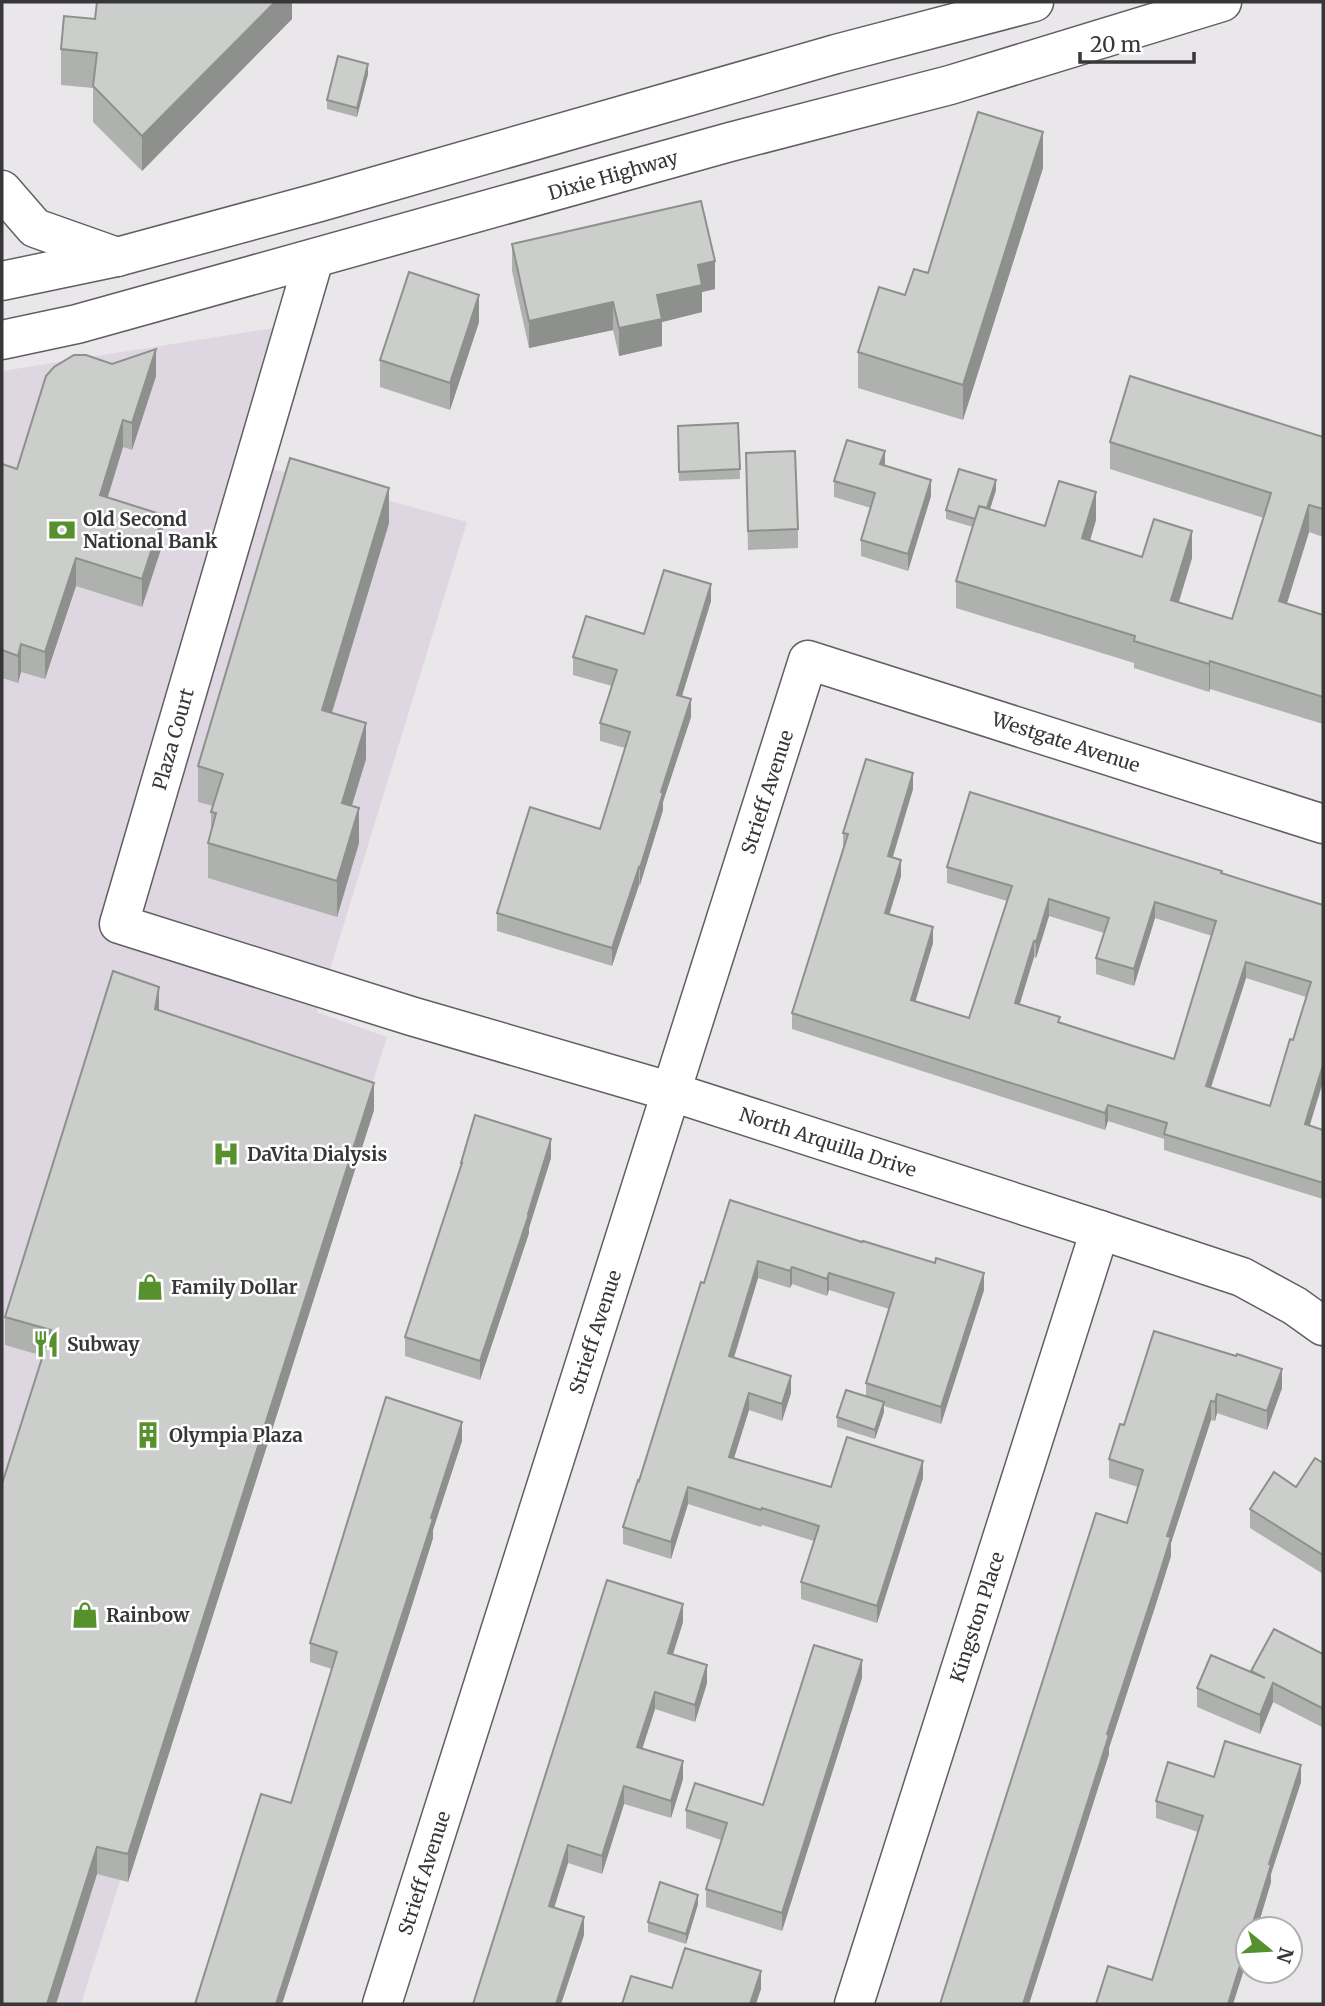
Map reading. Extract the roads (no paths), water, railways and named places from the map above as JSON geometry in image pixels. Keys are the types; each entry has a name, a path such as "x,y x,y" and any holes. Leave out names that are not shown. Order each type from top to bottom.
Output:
{"street":[{"path":"2,281 117,257 836,54 1034,2"},
{"name":"Dixie Highway","path":"2,340 77,324 730,142 950,85 1222,2"},
{"path":"2,190 35,228 117,257"},
{"name":"Plaza Court","path":"314,259 118,924 411,1016"},
{"name":"Westgate Avenue","path":"808,660 1323,824"},
{"name":"Strieff Avenue","path":"382,2004 808,660"},
{"name":"North Arquilla Drive","path":"411,1016 672,1092 1242,1277 1295,1306 1323,1326"},
{"name":"Kingston Place","path":"854,2004 1100,1230"}],"place":[{"name":"Old Second National Bank","path":"62,530"},
{"name":"DaVita Dialysis","path":"226,1154"},
{"name":"Family Dollar","path":"150,1287"},
{"name":"Subway","path":"46,1344"},
{"name":"Olympia Plaza","path":"148,1435"},
{"name":"Rainbow","path":"85,1615"}]}
